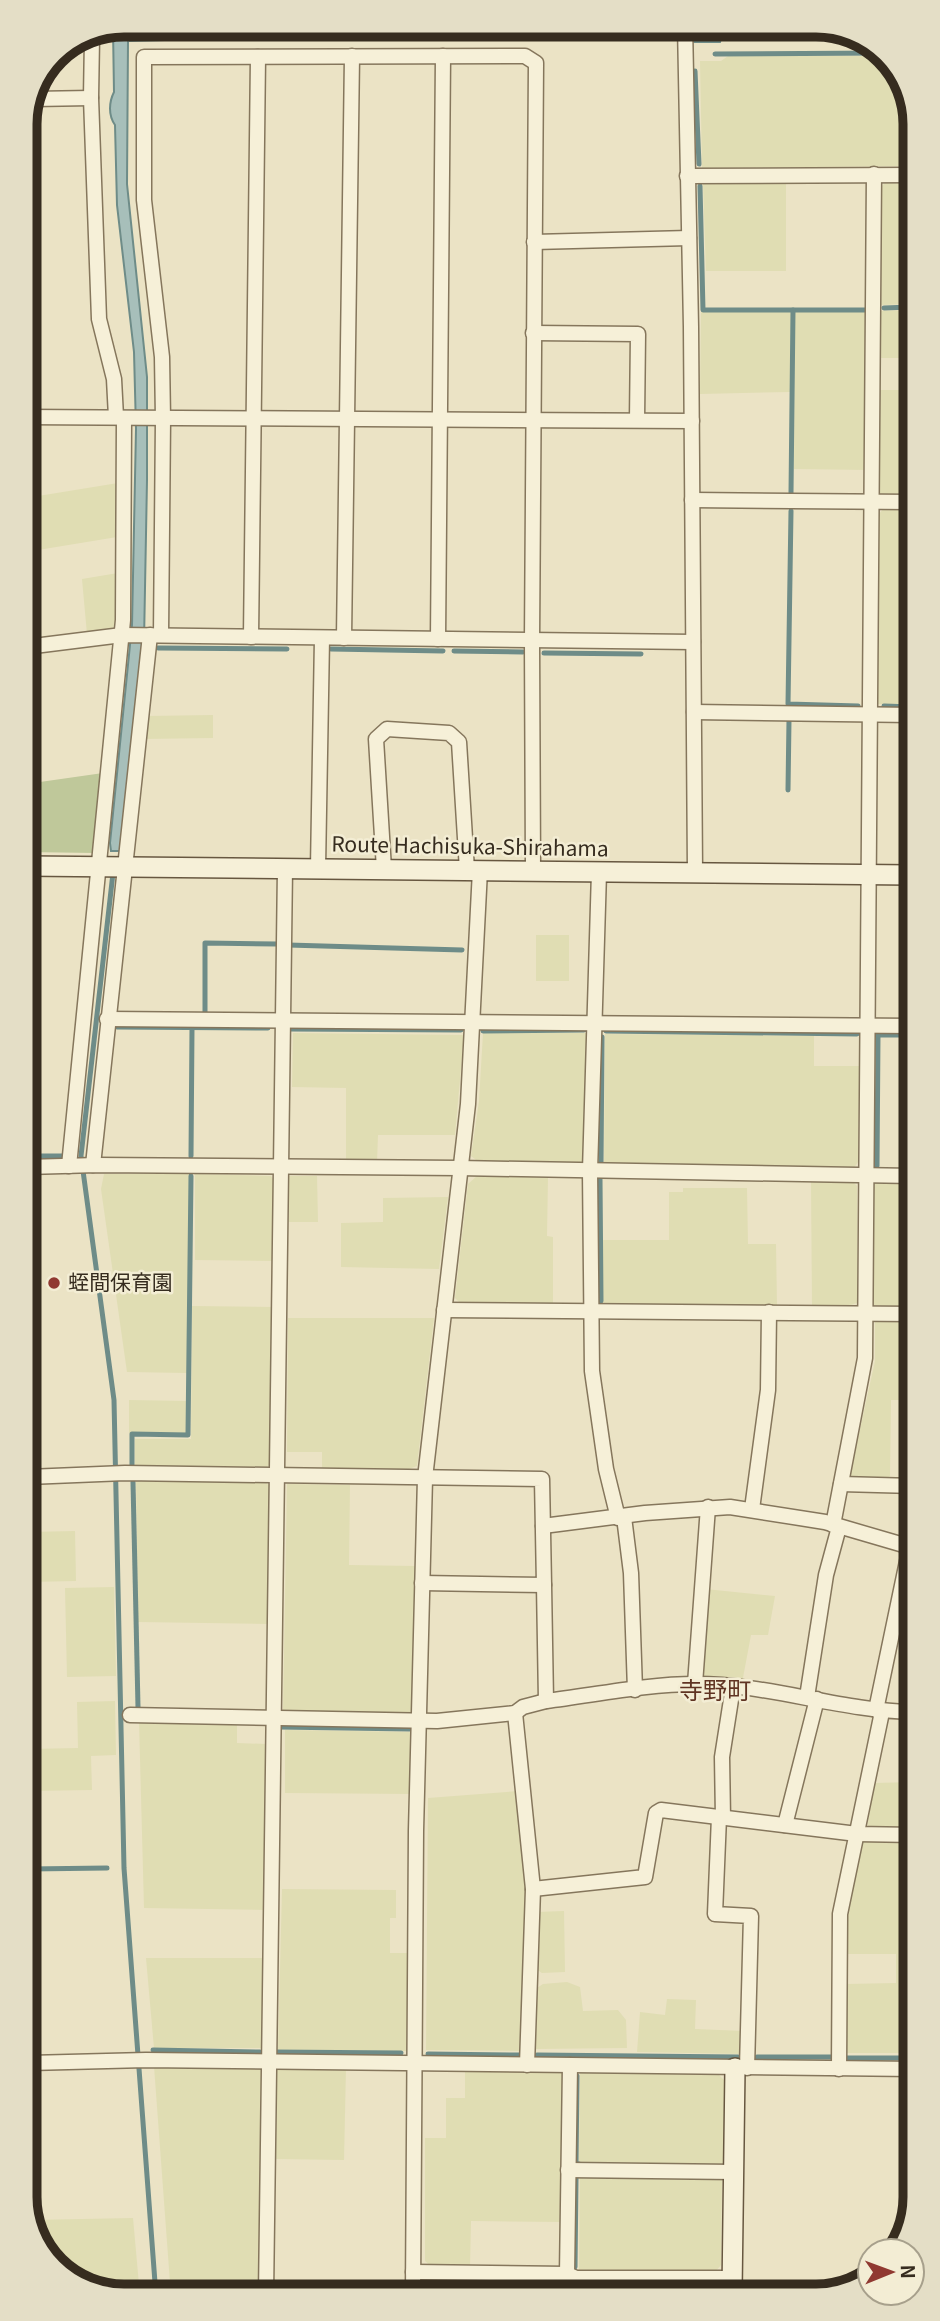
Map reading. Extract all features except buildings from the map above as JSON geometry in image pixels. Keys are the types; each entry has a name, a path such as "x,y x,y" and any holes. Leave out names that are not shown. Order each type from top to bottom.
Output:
{"main road":[{"name":"Route Hachisuka-Shirahama","path":"37,866 903,875"},
{"path":"732,2284 734,2172 741,2068"}],"street":[{"path":"684,37 692,421 695,873"},
{"path":"71,1166 125,635 130,419 114,379 99,319 91,98 92,43"},
{"path":"438,639 443,56"},
{"path":"91,1165 153,635 163,419 162,358 144,201 144,57 525,56 536,63 533,871"},
{"path":"251,637 258,57"},
{"path":"345,638 352,57"},
{"path":"41,99 91,98"},
{"path":"785,1825 812,1698 826,1575 865,1358 874,174"},
{"path":"687,176 903,175"},
{"path":"534,242 689,238"},
{"path":"533,333 638,334 637,420"},
{"path":"37,417 692,421"},
{"path":"692,500 903,502"},
{"path":"37,646 125,635 693,642"},
{"path":"318,868 322,638"},
{"path":"694,712 903,715"},
{"path":"384,869 376,739 387,729 449,733 459,742 474,870 474,1023 468,1104 425,1478 418,1720 412,2284"},
{"path":"266,2284 278,1167 285,868"},
{"path":"599,872 590,1171 595,1401 606,1469 621,1518 631,1573 635,1690"},
{"path":"107,1019 903,1026"},
{"path":"37,1167 459,1168 903,1176"},
{"path":"444,1310 903,1314"},
{"path":"752,1509 768,1390 769,1312"},
{"path":"37,1477 121,1474 542,1479 546,1701"},
{"path":"841,1484 903,1486"},
{"path":"695,1684 708,1507"},
{"path":"543,1526 708,1507 752,1509 836,1526 903,1545"},
{"path":"422,1583 544,1585"},
{"path":"839,2069 840,1914 903,1592"},
{"path":"130,1715 418,1720 515,1713 523,1707 546,1701 695,1684 812,1698 879,1711 903,1712"},
{"path":"733,1687 722,1757 715,1914 751,1916 741,2068"},
{"path":"515,1713 533,1889 527,2065"},
{"path":"533,1889 645,1877 656,1813 662,1810 857,1834 903,1835"},
{"path":"37,2063 137,2060 903,2069"},
{"path":"567,2274 570,2065"},
{"path":"568,2170 734,2172"},
{"path":"413,2272 567,2274 576,2278 710,2284"}],"shaded area":[{"path":"728,56 870,56 885,71 899,96 903,112 903,166 702,168 700,61 721,61"},
{"path":"703,183 786,183 786,271 706,271"},
{"path":"885,183 903,183 903,304 880,305 879,189"},
{"path":"903,310 903,358 879,358 879,311"},
{"path":"791,311 790,392 700,394 701,312"},
{"path":"870,311 868,470 794,469 795,312"},
{"path":"879,390 903,390 903,497 884,497 878,491"},
{"path":"118,483 117,537 37,550 37,496"},
{"path":"884,508 903,509 903,704 877,704 879,514"},
{"path":"118,573 116,625 109,630 87,634 82,579"},
{"path":"213,715 213,738 143,739 147,716"},
{"path":"536,935 569,935 569,981 536,981"},
{"path":"293,1033 464,1035 455,1135 378,1135 377,1162 346,1162 346,1088 292,1087"},
{"path":"483,1033 589,1033 586,1160 583,1163 480,1163 471,1156 479,1101"},
{"path":"605,1034 814,1036 814,1066 859,1066 858,1162 854,1168 604,1166"},
{"path":"104,1174 190,1174 187,1373 127,1372 101,1189"},
{"path":"195,1174 271,1176 274,1180 274,1261 195,1260"},
{"path":"289,1176 317,1176 318,1222 289,1222"},
{"path":"477,1176 548,1177 547,1236 553,1237 553,1303 459,1302 455,1298 468,1184"},
{"path":"811,1181 852,1181 857,1186 857,1303 812,1305"},
{"path":"874,1181 903,1182 903,1306 873,1305"},
{"path":"683,1188 747,1188 748,1244 776,1244 777,1305 603,1304 603,1240 669,1240 669,1192 683,1192"},
{"path":"448,1197 439,1269 341,1267 341,1223 383,1222 383,1198"},
{"path":"192,1306 273,1307 272,1462 263,1471 135,1469 135,1439 191,1439"},
{"path":"288,1318 434,1318 417,1466 406,1470 322,1470 322,1452 287,1452"},
{"path":"875,1321 903,1321 903,1400 891,1400 890,1476 887,1479 853,1479 850,1475 875,1361"},
{"path":"129,1400 187,1401 186,1433 129,1433"},
{"path":"900,1435 903,1435 903,1478 900,1477"},
{"path":"136,1479 263,1480 271,1487 269,1624 138,1622"},
{"path":"287,1484 350,1485 349,1565 415,1566 414,1709 409,1714 283,1713"},
{"path":"75,1531 76,1581 37,1582 37,1532"},
{"path":"114,1587 116,1676 67,1677 65,1588"},
{"path":"705,1589 775,1596 768,1635 751,1635 742,1683 699,1679"},
{"path":"115,1701 116,1755 91,1756 92,1790 37,1791 37,1749 78,1748 77,1702"},
{"path":"139,1721 237,1725 237,1743 267,1744 267,1910 144,1908"},
{"path":"285,1730 413,1732 411,1794 285,1793"},
{"path":"903,1782 903,1830 867,1829 874,1783"},
{"path":"519,1791 527,1881 524,2051 426,2050 428,1798"},
{"path":"862,1838 903,1839 903,2053 844,2053 845,1984 896,1983 896,1954 847,1954 847,1915"},
{"path":"282,1889 396,1890 396,1918 390,1918 390,1953 409,1953 407,2051 278,2050"},
{"path":"564,1911 565,1972 542,1973 536,1969 537,1912"},
{"path":"146,1958 267,1958 265,2048 154,2048"},
{"path":"567,1982 580,1987 583,2011 618,2010 626,2020 627,2048 536,2049 537,1988 543,1984"},
{"path":"667,1999 696,2000 695,2029 744,2031 742,2054 637,2052 640,2012 665,2015"},
{"path":"154,2066 258,2067 265,2071 262,2284 170,2284"},
{"path":"346,2067 344,2160 276,2159 277,2068"},
{"path":"465,2071 566,2071 565,2222 471,2221 470,2267 432,2267 425,2261 425,2138 446,2138 446,2098 465,2098"},
{"path":"580,2071 717,2073 724,2080 723,2164 579,2162"},
{"path":"580,2175 722,2176 721,2265 714,2273 579,2271"},
{"path":"133,2218 139,2284 106,2283 80,2273 51,2246 39,2220"},
{"path":"429,2279 571,2281 571,2284 424,2284"}],"green space":[{"path":"103,773 95,853 37,852 37,782"}],"water":[{"path":"113,37 274,37 128,41 127,184 147,377 147,480 144,642 122,851 111,851 110,843 132,625 136,429 134,352 117,205 115,125 110,108 114,92"},
{"path":"694,37 722,37 720,42 693,42"}],"waterway":[{"path":"715,54 867,53"},
{"path":"695,71 699,164"},
{"path":"700,186 703,310 866,310"},
{"path":"884,308 903,307"},
{"path":"791,493 793,310"},
{"path":"791,511 788,704 858,706"},
{"path":"158,648 287,649"},
{"path":"331,649 443,651"},
{"path":"454,651 523,652"},
{"path":"544,653 641,654"},
{"path":"884,706 903,707"},
{"path":"788,790 789,720"},
{"path":"113,873 81,1156 114,1400 124,1868 155,2284"},
{"path":"205,1015 205,943 277,944"},
{"path":"288,945 462,950"},
{"path":"117,1027 268,1028"},
{"path":"191,1156 192,1028"},
{"path":"288,1029 461,1030"},
{"path":"483,1031 584,1030"},
{"path":"606,1031 857,1034"},
{"path":"877,1035 903,1035"},
{"path":"877,1166 878,1035"},
{"path":"601,1165 602,1037"},
{"path":"37,1156 63,1156"},
{"path":"132,1468 132,1434 188,1435 191,1176"},
{"path":"600,1179 601,1301"},
{"path":"133,1482 138,1707"},
{"path":"279,1727 410,1729"},
{"path":"37,1869 107,1868"},
{"path":"153,2050 260,2052"},
{"path":"274,2052 401,2053"},
{"path":"428,2054 519,2055"},
{"path":"537,2055 738,2057"},
{"path":"757,2057 831,2057"},
{"path":"846,2058 903,2058"},
{"path":"577,2076 576,2164 579,2164"},
{"path":"575,2267 576,2178"}],"place":[{"name":"蛭間保育園","path":"54,1283"}],"district":[{"name":"寺野町","path":"715,1691"}]}
